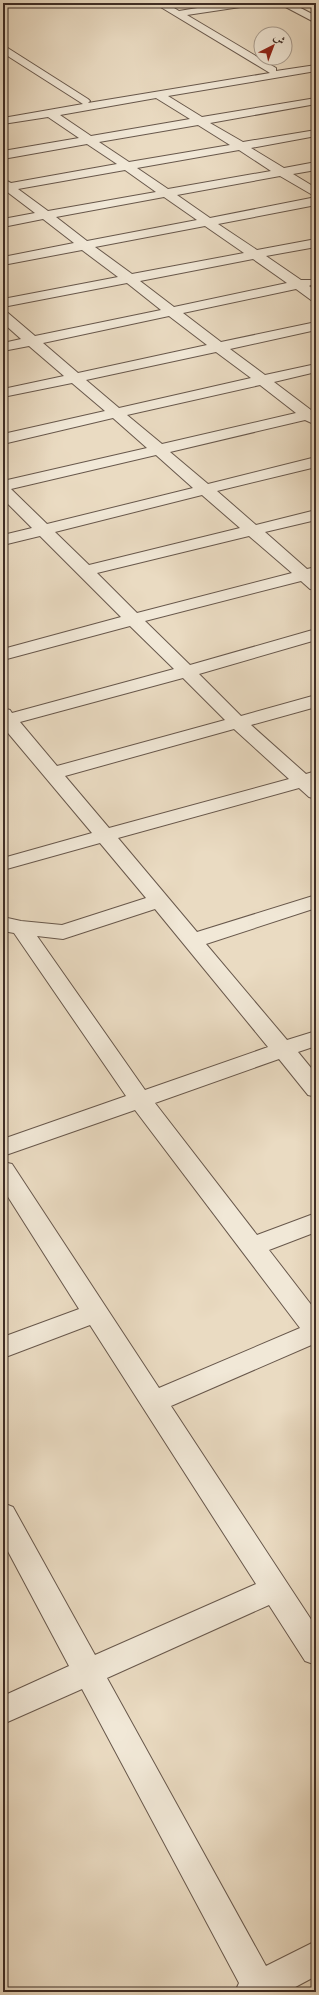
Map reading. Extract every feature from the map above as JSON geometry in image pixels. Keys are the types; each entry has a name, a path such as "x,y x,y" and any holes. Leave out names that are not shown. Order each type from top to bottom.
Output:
{"street":[{"path":"3,4 14,3"},
{"path":"159,3 270,73 280,84"},
{"path":"177,14 246,3"},
{"path":"283,3 316,20"},
{"path":"3,48 84,101"},
{"path":"3,121 158,95 270,73 316,62"},
{"path":"3,115 84,101 270,73 316,68"},
{"path":"299,94 315,102"},
{"path":"158,95 316,193"},
{"path":"3,154 315,102"},
{"path":"50,113 316,297"},
{"path":"5,186 316,133"},
{"path":"3,223 44,214 316,166"},
{"path":"5,186 84,244 262,380 313,416"},
{"path":"3,260 316,201"},
{"path":"3,303 316,243"},
{"path":"3,347 316,281"},
{"path":"3,316 253,531 312,577"},
{"path":"3,393 316,326"},
{"path":"3,439 316,368"},
{"path":"3,486 313,416"},
{"path":"3,540 316,462"},
{"path":"3,490 238,723 312,784"},
{"path":"86,571 316,515"},
{"path":"3,655 134,619 312,577"},
{"path":"316,634 185,672 5,718 53,773 316,1089"},
{"path":"53,773 316,701"},
{"path":"3,864 104,835 312,784"},
{"path":"12,926 63,932 159,901"},
{"path":"192,941 316,901"},
{"path":"12,926 140,1100 253,1246 316,1331 153,1402"},
{"path":"3,1148 316,1038"},
{"path":"3,1170 316,1652"},
{"path":"253,1246 316,1222"},
{"path":"3,1348 95,1313"},
{"path":"3,1515 258,1991 316,1958"},
{"path":"3,1710 275,1589"}]}
